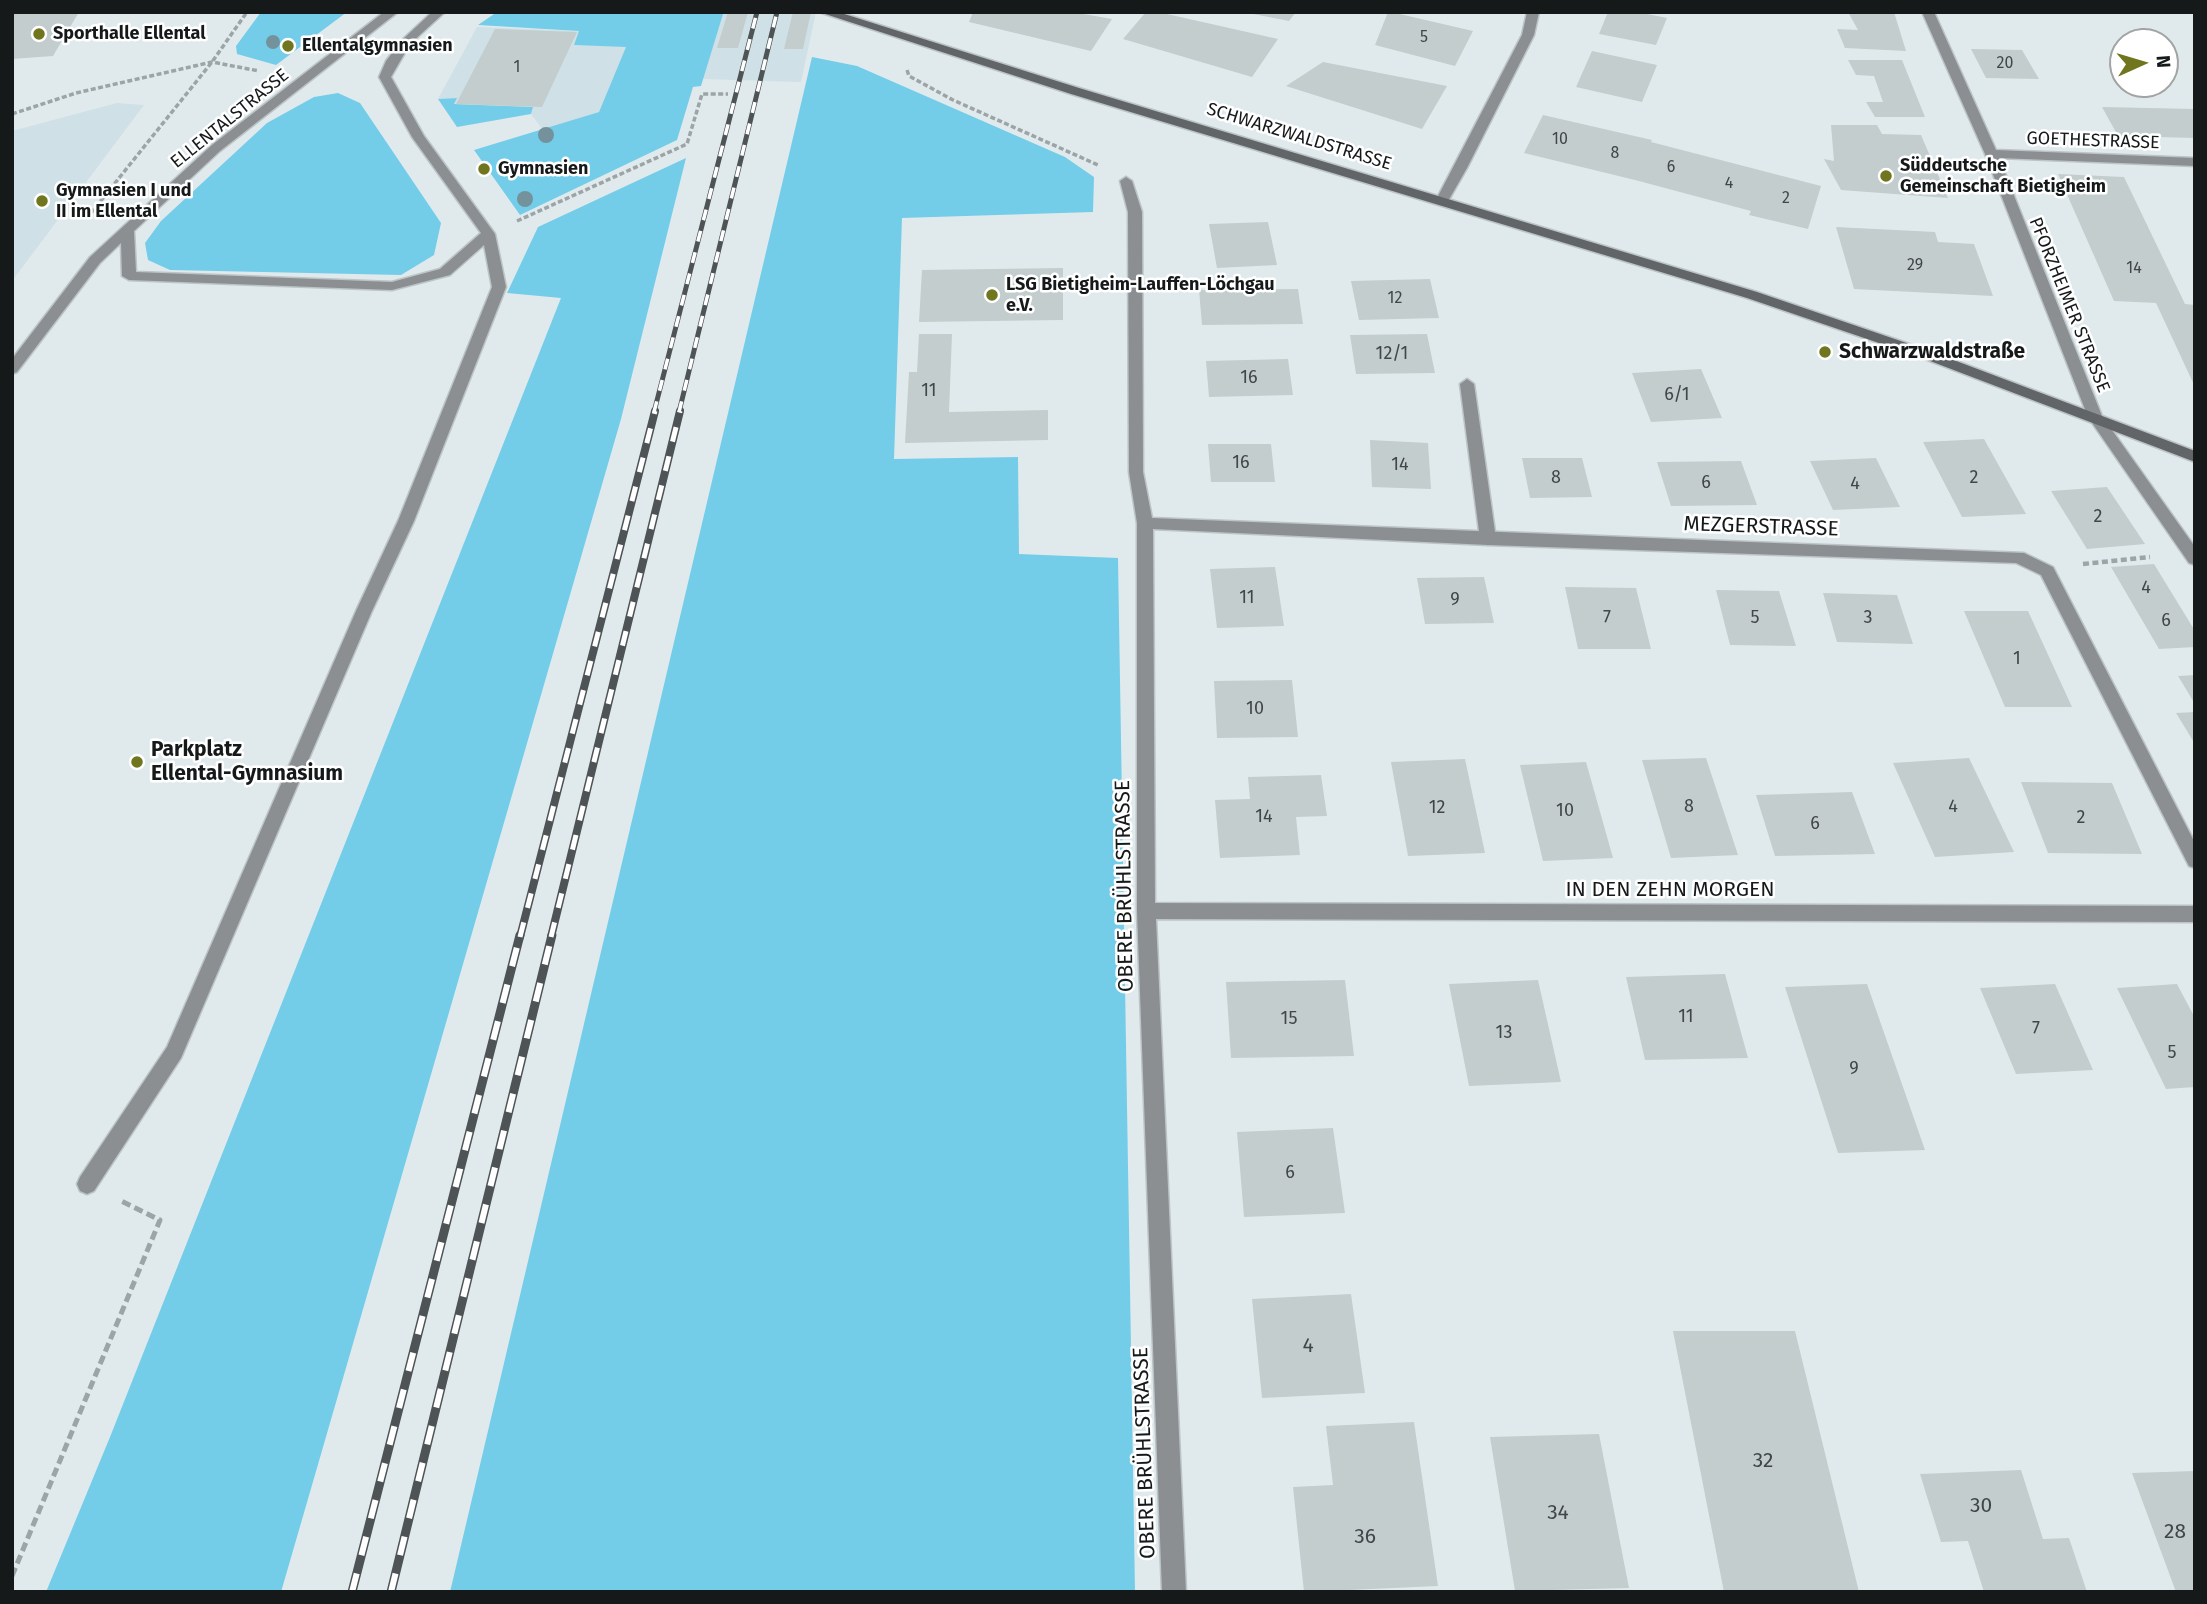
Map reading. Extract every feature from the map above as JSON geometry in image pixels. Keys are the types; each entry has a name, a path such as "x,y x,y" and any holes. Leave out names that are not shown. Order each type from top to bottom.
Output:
{"main road":[{"name":"SCHWARZWALDSTRASSE","path":"825,12 1827,320 2095,417 2195,457"}],"street":[{"name":"ELLENTALSTRASSE","path":"12,369 94,260 216,148 392,12"},
{"path":"87,1184 174,1052 359,622 406,521 499,287 488,234 418,137 385,78 392,61 406,42 439,12"},
{"path":"1442,200 1528,35 1533,12"},
{"name":"PFORZHEIMER STRASSE","path":"1928,12 1991,154 2095,417 2192,556"},
{"name":"GOETHESTRASSE","path":"1991,154 2195,162"},
{"name":"OBERE BRÜHLSTRASSE","path":"1126,181 1135,212 1136,472 1145,523 1146,911 1174,1592"},
{"path":"127,231 129,276 391,286 445,272 488,234"},
{"path":"1467,384 1488,539"},
{"name":"MEZGERSTRASSE","path":"1145,523 1488,539 2018,557 2047,571"},
{"path":"2047,571 2195,862"},
{"name":"IN DEN ZEHN MORGEN","path":"1146,911 2195,914"}],"path":[{"path":"85,221 212,62 247,12"},
{"path":"12,114 76,93 212,62 305,80"},
{"path":"905,65 909,76 953,100 1085,158 1126,181"},
{"path":"488,234 687,144 702,94 728,94"},
{"path":"2047,571 2192,556"},
{"path":"12,1576 160,1220 87,1184"}],"shaded area":[{"path":"261,12 347,12 276,65 237,54 236,46"},
{"path":"497,12 723,14 701,86 693,87 677,140 520,215 474,150 599,112 626,47 574,45 579,31 478,25"},
{"path":"722,12 816,12 801,82 702,79"},
{"path":"477,27 580,31 574,45 627,46 599,112 543,130 531,114 533,107 454,104 456,98 438,99"},
{"path":"812,57 857,66 1065,157 1094,177 1093,212 902,218 894,459 1018,457 1019,554 1118,558 1135,1592 450,1592"},
{"path":"338,93 360,103 441,223 434,255 401,275 170,270 148,260 145,243 161,221 267,123 314,97"},
{"path":"457,98 454,104 533,107 531,114 457,127 438,99"},
{"name":"Gymnasien I und II im Ellental","path":"117,103 144,105 12,281 12,131"},
{"path":"686,158 621,419 281,1592 46,1592 110,1437 561,298 507,293 538,227"}],"building":[{"name":"Sporthalle Ellental","path":"12,12 79,12 53,56 12,59"},
{"path":"728,12 748,12 738,48 717,48"},
{"path":"793,12 811,12 803,49 784,49"},
{"path":"973,12 1072,12 1112,19 1091,51 969,22"},
{"path":"1146,12 1158,12 1278,39 1252,77 1123,39"},
{"path":"1243,12 1296,12 1289,21"},
{"path":"1388,12 1473,31 1455,66 1375,45"},
{"path":"1608,12 1637,12 1667,18 1656,45 1599,34"},
{"path":"1848,12 1894,12 1906,51 1845,48 1837,29 1858,30"},
{"path":"495,29 577,32 542,107 456,104"},
{"path":"1971,49 2022,50 2039,79 1986,78"},
{"path":"1592,51 1657,65 1642,102 1576,87"},
{"path":"1848,60 1902,60 1925,117 1875,117 1866,102 1883,102 1874,76 1856,75"},
{"path":"1323,62 1447,86 1422,129 1286,86"},
{"path":"2102,107 2195,109 2195,138 2118,136"},
{"path":"1543,115 1652,140 1651,142 1821,186 1808,229 1749,215 1751,211 1524,153"},
{"name":"Süddeutsche Gemeinschaft Bietigheim","path":"1831,125 1877,125 1882,134 1921,135 1948,198 1841,190 1824,159 1834,161"},
{"path":"2058,174 2124,177 2185,304 2195,305 2195,387 2156,303 2114,301"},
{"path":"1268,222 1277,265 1217,268 1209,224"},
{"path":"1836,227 1935,232 1938,242 1974,244 1993,296 1854,289"},
{"name":"LSG Bietigheim-Lauffen-Löchgau e.V.","path":"1063,268 1063,320 919,322 922,270"},
{"path":"1430,279 1439,318 1359,320 1351,281"},
{"path":"1298,289 1303,324 1202,325 1199,290"},
{"path":"919,334 952,334 949,412 1048,410 1048,440 905,443 909,372 917,372"},
{"path":"1427,334 1435,373 1356,374 1350,335"},
{"path":"1288,359 1293,395 1209,397 1206,361"},
{"path":"1701,369 1722,418 1651,422 1632,373"},
{"path":"1984,439 2026,514 1962,517 1923,442"},
{"path":"1370,440 1428,443 1431,489 1372,487"},
{"path":"1208,444 1271,444 1275,482 1211,482"},
{"path":"1522,458 1582,458 1592,497 1530,498"},
{"path":"1876,458 1900,507 1833,510 1810,461"},
{"path":"1741,461 1757,505 1671,506 1657,462"},
{"path":"2107,487 2145,544 2087,549 2051,491"},
{"path":"2154,564 2195,631 2195,647 2159,649 2111,567"},
{"path":"1275,567 1284,626 1217,628 1210,569"},
{"path":"1484,577 1494,623 1425,624 1417,578"},
{"path":"1565,587 1636,588 1651,649 1578,649"},
{"path":"1716,590 1779,591 1796,646 1730,645"},
{"path":"1823,593 1897,595 1913,644 1837,642"},
{"path":"1964,611 2028,611 2072,707 2005,707"},
{"path":"2195,675 2195,704 2178,676"},
{"path":"1292,680 1298,737 1217,738 1214,681"},
{"path":"2195,712 2195,744 2176,713"},
{"path":"1706,758 1738,855 1671,858 1642,760"},
{"path":"1969,758 2014,852 1935,857 1893,763"},
{"path":"1465,759 1485,853 1408,856 1391,762"},
{"path":"1586,762 1613,858 1543,861 1520,765"},
{"path":"1321,775 1327,816 1296,817 1300,855 1220,858 1215,800 1250,799 1248,777"},
{"path":"2021,782 2112,783 2142,854 2048,853"},
{"path":"1852,792 1875,854 1775,856 1756,795"},
{"path":"1725,974 1748,1058 1645,1060 1626,977"},
{"path":"1345,980 1354,1056 1231,1058 1226,982"},
{"path":"1538,980 1561,1082 1469,1086 1449,984"},
{"path":"1867,984 1925,1150 1838,1153 1785,987"},
{"path":"2055,984 2093,1070 2016,1074 1980,988"},
{"path":"2177,984 2195,1018 2195,1087 2166,1089 2117,988"},
{"path":"1333,1128 1345,1213 1244,1217 1237,1132"},
{"path":"1351,1294 1365,1393 1262,1398 1252,1299"},
{"path":"1673,1331 1795,1331 1859,1592 1724,1592"},
{"path":"1414,1422 1438,1586 1304,1592 1293,1487 1333,1485 1326,1426"},
{"path":"1599,1434 1629,1588 1515,1591 1490,1437"},
{"path":"2021,1470 2043,1539 2069,1538 2087,1592 1984,1592 1968,1541 1941,1542 1920,1474"},
{"path":"2195,1471 2195,1592 2176,1592 2132,1473"}],"railway":[{"path":"654,412 757,12"},
{"path":"679,412 777,12"},
{"path":"520,937 655,411"},
{"path":"551,937 680,411"},
{"path":"352,1592 520,935"},
{"path":"391,1592 552,935"}],"place":[{"name":"Sporthalle Ellental","path":"39,34"},
{"name":"Ellentalgymnasien","path":"288,46"},
{"name":"Gymnasien","path":"484,169"},
{"name":"Süddeutsche Gemeinschaft Bietigheim","path":"1886,176"},
{"name":"Gymnasien I und II im Ellental","path":"42,201"},
{"name":"LSG Bietigheim-Lauffen-Löchgau e.V.","path":"992,295"},
{"name":"Schwarzwaldstraße","path":"1825,352"},
{"name":"Parkplatz Ellental-Gymnasium","path":"137,762"}]}
